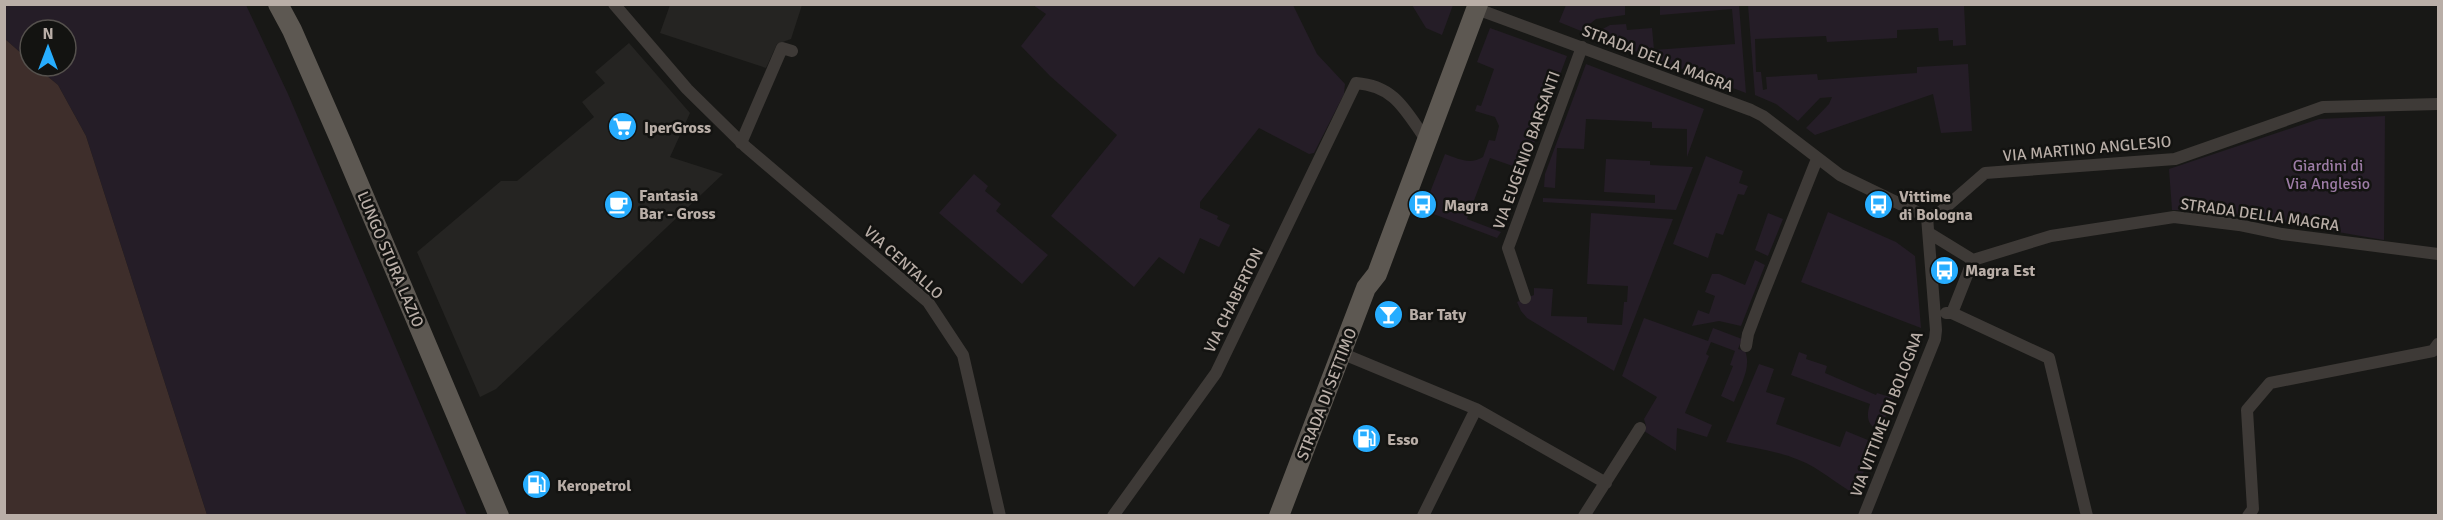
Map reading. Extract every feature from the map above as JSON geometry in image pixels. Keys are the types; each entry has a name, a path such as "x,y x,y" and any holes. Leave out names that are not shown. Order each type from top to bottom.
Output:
{"main road":[{"name":"LUNGO STURA LAZIO","path":"278,4 292,30 336,131 499,516"},
{"name":"STRADA DI SETTIMO","path":"1292,516 1347,355 1366,288 1377,274 1478,7"},
{"name":"STRADA DI SETTIMO","path":"1280,516 1347,355"}],"street":[{"name":"VIA CENTALLO","path":"614,4 692,94 741,143 928,302 963,355 1000,516"},
{"name":"STRADA DELLA MAGRA","path":"1478,7 1763,116 1840,175 1927,217"},
{"name":"VIA EUGENIO BARSANTI","path":"1525,298 1508,248 1582,47"},
{"path":"741,143 782,48 792,51"},
{"name":"VIA CHABERTON","path":"1113,516 1216,373 1356,83 1368,84 1392,94 1427,141"},
{"name":"VIA MARTINO ANGLESIO","path":"1927,217 1938,214 1981,174 1985,173 2175,159 2323,107 2439,104"},
{"path":"1746,345 1817,159"},
{"name":"VIA VITTIME DI BOLOGNA","path":"1864,516 1935,339 1927,217"},
{"name":"STRADA DELLA MAGRA","path":"1973,260 2051,236 2174,217 2239,225 2282,234 2439,254"},
{"path":"1929,233 1973,260 1952,313"},
{"path":"1935,312 1952,313 2049,358 2087,516"},
{"path":"2248,516 2253,509 2247,410 2270,383 2433,351 2439,344"},
{"path":"1347,355 1476,409 1606,483"},
{"path":"1424,516 1476,409"},
{"path":"1584,516 1640,428"}],"shaded area":[{"path":"670,5 802,5 791,39 777,44 766,68 660,33"},
{"path":"5,39 18,50 18,78 50,78 58,85 86,136 207,515 5,515"},
{"path":"629,43 690,113 670,157 723,174 496,389 480,397 417,252 501,181 517,181 594,117 582,102 605,83 595,72"}],"green space":[{"path":"5,5 246,5 288,94 467,515 207,515 86,136 58,85 50,78 78,78 78,18 18,18 18,50 5,39"},
{"path":"1033,5 1293,5 1317,54 1345,84 1344,94 1314,153 1309,154 1259,128 1200,202 1200,208 1218,216 1217,219 1230,225 1219,247 1200,238 1184,274 1159,257 1134,287 1051,216 1117,135 1050,76 1021,46 1046,14"},
{"path":"1412,5 1453,5 1442,35 1426,28"},
{"path":"1566,5 1625,5 1625,15 1596,19 1581,31 1559,22"},
{"path":"1660,5 1739,5 1746,93 1592,35 1610,25 1626,24 1627,30 1652,28 1654,50 1735,44 1732,9 1660,15"},
{"path":"1748,5 1964,5 1966,45 1953,46 1953,40 1939,41 1938,28 1897,30 1897,38 1827,42 1826,36 1755,39 1756,72 1761,72 1763,90 1767,89 1766,77 1817,74 1818,80 1917,73 1917,67 1968,64 1972,131 1941,133 1933,94 1815,135 1806,128 1829,104 1832,97 1820,98 1798,121 1776,104 1755,95"},
{"path":"1490,28 1567,56 1524,170 1490,158 1467,219 1501,232 1497,238 1423,210 1445,154 1474,161 1483,157 1489,140 1495,141 1499,126 1495,117 1475,111 1477,105 1481,106 1494,69 1477,62"},
{"path":"1586,64 1704,109 1687,157 1687,129 1652,128 1652,122 1586,119 1584,149 1557,148 1555,188 1544,187 1545,174"},
{"name":"Giardini di Via Anglesio","path":"2385,116 2384,240 2217,211 2172,210 2169,169 2319,119"},
{"path":"1706,156 1743,171 1739,183 1748,186 1744,195 1738,194 1723,235 1716,233 1708,258 1673,244"},
{"path":"1606,159 1650,161 1650,165 1693,167 1676,210 1543,202 1543,198 1655,203 1655,195 1604,192"},
{"path":"974,174 988,186 985,191 1001,204 996,211 1048,255 1022,284 939,213"},
{"path":"1828,212 1896,242 1915,256 1921,328 1801,282"},
{"path":"1591,213 1673,219 1614,371 1527,318 1517,302 1534,295 1534,288 1553,289 1551,316 1587,317 1587,323 1622,325 1628,286 1587,284"},
{"path":"1768,213 1783,219 1768,256 1755,250"},
{"path":"1755,260 1765,265 1741,326 1719,321 1692,326 1698,310 1709,314 1715,296 1705,292 1712,274 1719,274 1745,285"},
{"path":"1644,318 1708,341 1713,328 1742,339 1738,349 1745,351 1747,357 1744,376 1734,402 1721,396 1733,366 1730,365 1735,351 1711,342 1706,354 1709,356 1685,413 1712,425 1707,437 1677,428 1676,451 1644,431 1646,426 1644,419 1657,397 1622,376"},
{"path":"1799,352 1807,355 1806,359 1827,366 1825,373 1876,395 1877,393 1890,397 1897,380 1900,381 1880,431 1870,423 1868,413 1870,404 1791,375"},
{"path":"1759,364 1774,369 1766,392 1785,398 1776,424 1840,447 1846,431 1875,443 1855,494 1814,467 1799,460 1772,451 1726,442"}],"place":[{"name":"IperGross","path":"623,127"},
{"name":"Fantasia Bar - Gross","path":"618,204"},
{"name":"Magra","path":"1423,205"},
{"name":"Vittime di Bologna","path":"1878,205"},
{"name":"Magra Est","path":"1944,270"},
{"name":"Bar Taty","path":"1388,314"},
{"name":"Esso","path":"1366,439"},
{"name":"Keropetrol","path":"536,485"}]}
